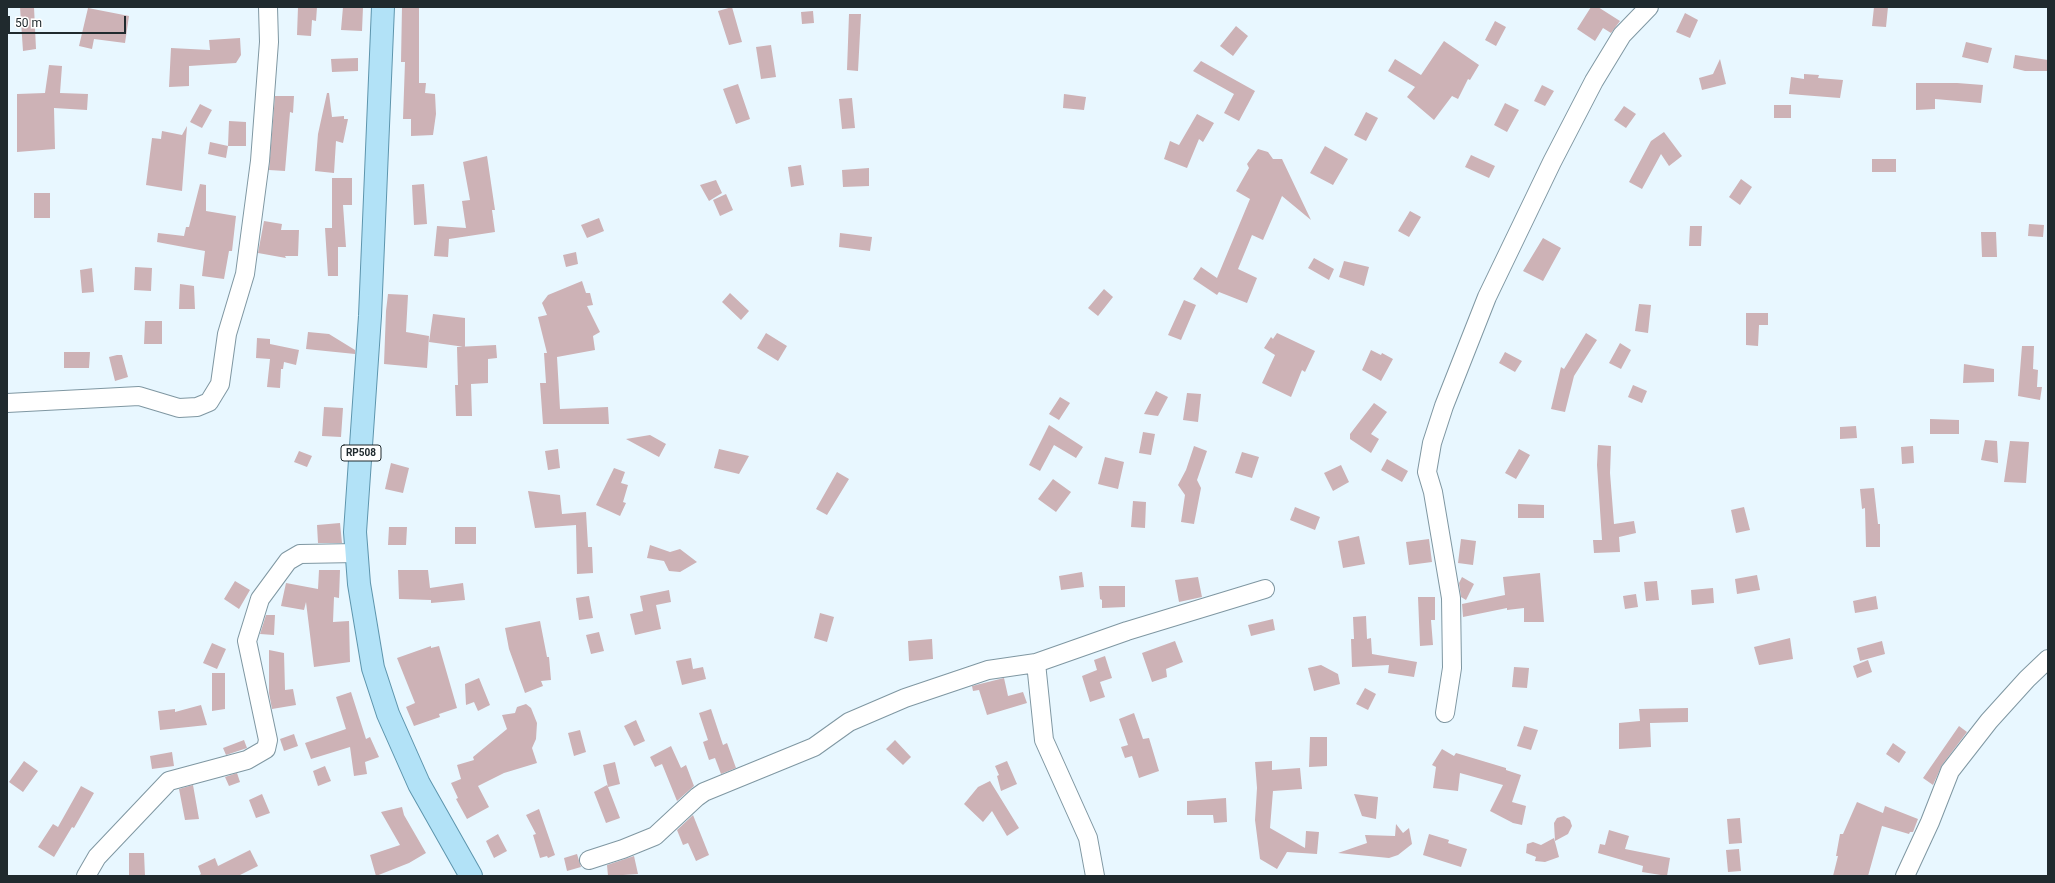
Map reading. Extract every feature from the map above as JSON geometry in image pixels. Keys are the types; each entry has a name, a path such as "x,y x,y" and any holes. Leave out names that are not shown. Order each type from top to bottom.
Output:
{"main road":[{"name":"RP508","path":"383,7 370,316 355,532 359,584 373,668 388,714 419,784 471,876"}],"street":[{"path":"7,403 139,396 179,408 197,407 209,402 220,384 227,334 245,274 260,161 269,42 268,7"},
{"path":"1445,713 1452,668 1451,598 1433,492 1427,472 1432,443 1444,406 1487,297 1552,162 1594,81 1622,35 1649,7"},
{"path":"86,876 97,858 169,780 247,760 266,749 268,740 247,643 258,603 275,578 293,556 300,554 357,553"},
{"path":"589,860 623,849 655,836 696,796 814,747 849,722 905,698 988,670 1036,663 1127,631 1265,589"},
{"path":"1905,876 1930,822 1950,771 1994,716 2027,679 2048,659"},
{"path":"1036,663 1044,740 1088,838 1095,876"}],"building":[{"path":"20,7 34,7 36,49 23,51"},
{"path":"298,7 317,7 316,21 312,20 311,36 297,35"},
{"path":"343,7 363,7 362,31 341,30"},
{"path":"402,7 419,7 419,83 426,83 425,93 435,94 436,114 433,135 411,136 411,119 403,119 405,62 401,62"},
{"path":"732,7 742,42 729,45 718,11"},
{"path":"1591,7 1598,7 1620,21 1611,33 1603,28 1595,41 1577,29"},
{"path":"1874,7 1888,7 1886,27 1872,26"},
{"path":"88,8 129,16 125,43 94,39 92,49 79,46"},
{"path":"813,11 814,23 802,24 801,12"},
{"path":"1685,13 1698,20 1690,38 1676,32"},
{"path":"849,14 861,14 858,71 847,70"},
{"path":"1495,21 1506,27 1496,46 1485,40"},
{"path":"1236,26 1248,36 1233,56 1220,46"},
{"path":"240,38 241,55 236,63 189,66 189,86 169,87 171,48 210,50 209,40"},
{"path":"1444,41 1479,65 1470,80 1468,79 1458,99 1452,96 1434,120 1407,97 1415,87 1388,71 1395,59 1421,75"},
{"path":"1966,42 1992,48 1988,63 1962,57"},
{"path":"771,45 776,77 761,79 756,47"},
{"path":"2015,55 2048,60 2048,71 2025,71 2013,68"},
{"path":"358,58 358,71 332,72 331,59"},
{"path":"1720,59 1726,84 1702,90 1699,78 1713,74"},
{"path":"1201,61 1255,91 1239,121 1224,113 1234,94 1193,71"},
{"path":"49,65 62,66 60,93 88,94 87,110 54,108 55,149 17,152 17,94 45,93"},
{"path":"1804,74 1819,75 1818,78 1843,80 1840,98 1789,94 1791,77 1804,79"},
{"path":"1916,83 1957,83 1983,85 1981,103 1935,99 1935,109 1916,110"},
{"path":"738,84 750,119 736,124 723,89"},
{"path":"1542,85 1554,91 1545,106 1534,101"},
{"path":"327,93 329,93 332,117 344,116 344,119 348,119 343,143 336,141 334,173 315,171 318,134"},
{"path":"1064,94 1086,97 1084,110 1063,108"},
{"path":"275,96 294,96 293,113 290,112 285,171 269,170"},
{"path":"852,98 855,128 842,129 839,99"},
{"path":"1505,103 1519,110 1507,132 1494,125"},
{"path":"200,104 212,110 202,128 190,122"},
{"path":"1774,105 1791,105 1791,118 1774,118"},
{"path":"1624,106 1636,114 1626,128 1614,120"},
{"path":"1366,112 1378,118 1366,141 1354,135"},
{"path":"1197,114 1214,123 1203,142 1199,139 1187,168 1164,159 1170,141 1179,145"},
{"path":"229,121 246,122 246,146 228,146"},
{"path":"187,126 182,191 146,185 152,138 161,139 162,131 182,135"},
{"path":"1664,132 1682,156 1669,166 1661,154 1642,189 1629,182 1651,141"},
{"path":"210,142 228,146 226,158 208,154"},
{"path":"1325,146 1348,159 1333,185 1310,173"},
{"path":"1258,149 1268,152 1273,159 1282,159 1311,220 1282,196 1263,240 1252,235 1238,269 1257,278 1247,303 1219,292 1217,295 1193,279 1201,267 1217,278 1250,199 1236,191 1249,168 1247,164"},
{"path":"1471,155 1495,166 1489,178 1465,167"},
{"path":"487,156 495,210 492,210 495,232 449,239 448,257 434,256 437,226 466,228 462,201 470,200 463,162"},
{"path":"1872,159 1896,159 1896,172 1872,172"},
{"path":"801,165 804,185 791,187 788,167"},
{"path":"869,168 869,186 843,187 842,170"},
{"path":"332,178 352,178 352,205 343,205 346,247 338,247 338,276 328,276 325,228 332,228"},
{"path":"1741,179 1752,187 1740,205 1729,197"},
{"path":"716,180 722,193 709,201 700,185"},
{"path":"200,184 206,185 206,211 236,216 232,251 229,251 224,279 202,276 205,251 157,242 158,233 184,236 186,227 189,227"},
{"path":"424,184 427,224 414,225 412,185"},
{"path":"34,193 50,193 50,218 34,218"},
{"path":"726,194 733,210 720,216 713,200"},
{"path":"1410,211 1421,217 1409,237 1398,231"},
{"path":"599,218 604,231 587,238 581,225"},
{"path":"264,221 282,224 281,230 299,230 298,256 285,256 286,258 258,253"},
{"path":"2029,224 2044,225 2043,237 2028,236"},
{"path":"1690,226 1702,226 1701,246 1689,246"},
{"path":"1981,232 1996,232 1997,257 1982,257"},
{"path":"840,233 872,237 870,251 839,247"},
{"path":"1543,238 1561,248 1543,281 1523,271"},
{"path":"576,252 578,264 566,267 563,255"},
{"path":"1314,258 1334,269 1329,280 1308,268"},
{"path":"1344,261 1369,267 1364,286 1339,277"},
{"path":"135,267 152,268 151,291 134,290"},
{"path":"92,268 94,292 82,293 80,270"},
{"path":"582,281 586,293 590,293 593,305 587,306 600,332 593,336 595,350 557,357 560,409 608,407 609,424 543,424 540,383 546,383 544,353 547,353 538,317 547,315 542,303 548,295"},
{"path":"180,284 194,286 195,309 179,309"},
{"path":"1104,289 1113,297 1098,316 1088,308"},
{"path":"730,293 749,311 741,320 722,302"},
{"path":"388,294 408,295 406,332 429,336 427,368 384,364"},
{"path":"1184,300 1196,305 1181,340 1168,335"},
{"path":"1639,304 1651,305 1648,333 1635,331"},
{"path":"1746,313 1768,313 1768,325 1759,325 1758,346 1746,345"},
{"path":"433,314 465,318 465,347 429,342"},
{"path":"145,321 162,321 162,344 144,344"},
{"path":"308,332 329,334 355,350 355,354 306,349"},
{"path":"766,333 787,346 778,361 757,348"},
{"path":"1277,333 1315,351 1305,372 1302,370 1291,397 1262,383 1275,355 1264,348 1271,337 1273,339"},
{"path":"1586,333 1597,340 1574,376 1565,412 1551,409 1561,367 1564,369"},
{"path":"257,338 270,339 270,344 299,350 296,365 284,362 283,369 281,369 280,388 267,387 270,359 256,358"},
{"path":"1620,343 1631,350 1621,369 1609,363"},
{"path":"496,345 497,358 488,359 488,383 471,384 472,416 456,416 455,385 458,385 457,347"},
{"path":"2022,346 2034,346 2033,369 2038,370 2037,387 2042,387 2040,400 2018,396"},
{"path":"1371,350 1381,355 1382,353 1393,359 1381,381 1362,370"},
{"path":"64,352 90,352 89,368 64,368"},
{"path":"1505,352 1522,361 1515,372 1499,363"},
{"path":"122,355 128,377 115,381 109,357"},
{"path":"1964,364 1994,369 1994,382 1963,383"},
{"path":"1633,385 1647,391 1642,403 1628,397"},
{"path":"1156,391 1168,397 1158,416 1144,414"},
{"path":"1187,393 1201,394 1198,422 1183,420"},
{"path":"1060,397 1070,403 1059,420 1049,414"},
{"path":"1374,403 1387,412 1371,434 1379,439 1371,453 1350,439 1350,434"},
{"path":"324,407 343,408 341,437 322,436"},
{"path":"1930,419 1959,420 1959,434 1930,434"},
{"path":"1049,425 1083,447 1076,458 1054,445 1040,471 1029,465"},
{"path":"1856,426 1857,438 1840,439 1840,427"},
{"path":"1143,432 1155,434 1151,455 1139,453"},
{"path":"650,435 666,444 659,457 626,439"},
{"path":"1985,440 1997,441 1998,463 1981,460"},
{"path":"2010,441 2029,442 2026,483 2004,482"},
{"path":"1598,445 1611,446 1610,473 1614,524 1634,521 1636,533 1619,537 1620,552 1594,553 1593,540 1602,540 1597,465"},
{"path":"1194,446 1207,451 1197,480 1201,488 1194,524 1181,522 1185,495 1178,485 1186,470"},
{"path":"1913,446 1914,463 1902,464 1901,447"},
{"path":"558,449 560,468 548,470 545,451"},
{"path":"719,449 749,456 739,474 714,468"},
{"path":"1519,449 1530,455 1516,479 1505,473"},
{"path":"299,451 312,456 307,467 294,462"},
{"path":"1242,452 1259,457 1252,478 1235,473"},
{"path":"1105,457 1124,462 1118,489 1098,484"},
{"path":"1387,459 1408,471 1402,482 1381,470"},
{"path":"391,463 409,468 403,493 385,489"},
{"path":"1341,465 1349,482 1333,491 1324,473"},
{"path":"614,468 625,472 621,483 628,485 623,502 626,503 620,516 596,505"},
{"path":"837,472 849,479 827,515 816,509"},
{"path":"1053,479 1071,492 1056,512 1038,499"},
{"path":"1874,488 1878,524 1880,524 1880,547 1866,547 1865,508 1862,509 1860,489"},
{"path":"528,491 560,495 562,514 586,512 588,547 592,547 593,573 577,574 576,525 535,528"},
{"path":"1133,501 1146,502 1145,528 1131,527"},
{"path":"1518,504 1544,505 1544,518 1518,518"},
{"path":"1295,507 1320,517 1315,530 1290,520"},
{"path":"1744,507 1750,530 1736,533 1731,510"},
{"path":"340,523 342,543 318,543 317,525"},
{"path":"389,527 407,527 406,545 388,545"},
{"path":"455,527 476,527 476,544 455,544"},
{"path":"1359,536 1365,564 1343,568 1338,541"},
{"path":"1429,539 1432,562 1409,565 1406,542"},
{"path":"1461,539 1476,541 1473,565 1458,563"},
{"path":"650,545 670,552 680,549 697,562 680,572 669,571 664,561 647,558"},
{"path":"319,570 340,570 339,598 334,597 333,622 349,621 350,662 314,667 306,602 304,610 281,606 286,583 318,589"},
{"path":"398,570 428,570 430,588 463,583 465,600 431,603 431,600 399,599"},
{"path":"1082,572 1084,587 1061,590 1059,576"},
{"path":"1540,573 1544,622 1524,622 1524,608 1507,610 1507,608 1463,617 1462,604 1505,595 1503,577"},
{"path":"1757,575 1760,590 1737,594 1735,579"},
{"path":"1198,577 1202,597 1179,602 1175,580"},
{"path":"1462,577 1474,584 1466,600 1461,597 1459,583"},
{"path":"235,581 250,590 239,609 224,599"},
{"path":"1657,581 1659,600 1646,601 1644,582"},
{"path":"1099,586 1125,586 1125,607 1102,608"},
{"path":"1713,588 1714,603 1692,605 1691,590"},
{"path":"669,590 671,602 656,605 661,629 635,635 630,614 643,611 640,596"},
{"path":"1636,594 1638,607 1625,609 1623,596"},
{"path":"589,596 593,618 579,620 576,598"},
{"path":"1876,596 1878,609 1855,613 1853,601"},
{"path":"1418,597 1435,597 1435,620 1431,620 1433,645 1420,646"},
{"path":"820,613 834,617 827,642 814,638"},
{"path":"266,615 275,615 274,635 260,634"},
{"path":"1366,616 1367,639 1371,638 1372,654 1417,662 1414,677 1388,673 1389,665 1352,667 1351,639 1354,639 1353,617"},
{"path":"1273,619 1275,630 1251,636 1248,625"},
{"path":"540,621 547,657 549,657 551,680 541,681 543,686 525,693 509,649 505,628"},
{"path":"599,632 604,651 591,654 586,635"},
{"path":"1790,638 1793,659 1759,665 1754,647"},
{"path":"932,639 933,659 909,661 908,641"},
{"path":"1175,641 1183,662 1166,669 1167,677 1152,682 1142,653"},
{"path":"1882,641 1885,654 1860,661 1857,648"},
{"path":"212,643 226,649 217,669 203,663"},
{"path":"431,646 431,648 439,646 457,708 439,714 440,717 414,726 406,707 415,703 397,658"},
{"path":"269,650 284,653 285,690 293,689 296,705 272,709 269,693"},
{"path":"1105,656 1112,678 1100,682 1105,697 1090,702 1082,676 1097,670 1094,660"},
{"path":"691,658 693,669 703,667 706,679 682,685 676,661"},
{"path":"1868,660 1872,672 1857,678 1853,666"},
{"path":"1321,665 1338,674 1340,684 1314,691 1308,668"},
{"path":"1514,667 1529,668 1527,688 1512,687"},
{"path":"212,673 225,673 225,709 212,711"},
{"path":"479,678 490,705 478,711 474,702 466,705 465,684"},
{"path":"1004,678 1008,696 1023,692 1027,703 987,715 979,690 973,691 972,686"},
{"path":"1365,688 1376,694 1368,710 1356,704"},
{"path":"351,692 366,739 370,737 379,757 365,762 367,774 354,776 350,747 311,759 305,743 346,729 336,697"},
{"path":"526,704 531,708 537,723 536,739 532,748 537,763 504,773 478,786 489,807 467,819 456,799 458,798 451,783 461,779 457,765 474,760 473,757 507,729 502,715 515,713 517,707"},
{"path":"201,705 207,725 160,730 158,711 175,709 175,712"},
{"path":"1688,708 1688,722 1650,723 1651,747 1619,749 1619,723 1640,721 1639,709"},
{"path":"711,709 723,745 727,743 736,768 721,774 715,758 709,760 703,742 708,740 699,713"},
{"path":"1134,713 1143,739 1149,738 1159,771 1139,778 1132,756 1125,758 1121,747 1128,745 1119,719"},
{"path":"636,720 645,741 634,746 624,726"},
{"path":"1524,726 1538,730 1531,750 1517,746"},
{"path":"1959,726 1967,732 1942,765 1933,785 1923,778"},
{"path":"580,730 586,752 574,756 568,733"},
{"path":"294,734 298,746 284,751 280,739"},
{"path":"1310,737 1327,737 1327,766 1309,767"},
{"path":"244,740 247,748 226,755 223,748"},
{"path":"895,740 911,757 903,765 886,749"},
{"path":"1893,743 1906,752 1899,763 1886,754"},
{"path":"671,746 681,768 686,765 694,786 677,801 662,764 655,767 650,757"},
{"path":"1442,749 1454,756 1456,753 1506,768 1506,770 1521,775 1512,802 1526,806 1522,825 1513,823 1490,811 1503,785 1460,773 1458,791 1433,788 1436,767 1432,765"},
{"path":"172,752 174,766 152,769 150,756"},
{"path":"24,761 38,771 23,792 9,782"},
{"path":"1007,761 1017,784 1001,791 997,776 999,775 995,766"},
{"path":"1272,761 1272,770 1300,768 1302,789 1273,791 1270,828 1305,848 1306,831 1319,832 1317,854 1287,852 1277,869 1260,859 1255,820 1257,788 1255,762"},
{"path":"615,762 620,784 608,787 603,765"},
{"path":"325,766 331,781 318,786 313,771"},
{"path":"237,773 240,782 229,786 225,777"},
{"path":"990,781 1019,828 1007,836 992,811 983,822 964,804 978,787"},
{"path":"193,785 199,819 185,820 179,789"},
{"path":"607,785 620,818 606,823 594,792"},
{"path":"81,786 94,793 74,828 72,827 54,857 38,847 53,824 58,827"},
{"path":"262,794 270,813 256,818 249,800"},
{"path":"1354,794 1378,797 1376,819 1362,816"},
{"path":"1226,798 1227,822 1214,823 1213,815 1187,815 1187,801"},
{"path":"1857,802 1883,813 1885,806 1918,819 1913,832 1910,832 1909,834 1882,826 1868,876 1833,876 1838,856 1836,856 1840,834 1843,834"},
{"path":"402,807 404,815 426,853 409,863 376,876 370,855 400,845 381,812"},
{"path":"539,809 555,855 548,858 547,856 540,858 533,835 536,834 526,815"},
{"path":"693,815 709,855 696,861 688,843 683,845 677,830"},
{"path":"1564,816 1570,820 1572,826 1568,834 1555,841 1554,823 1557,818"},
{"path":"1740,818 1742,843 1729,844 1727,819"},
{"path":"1396,824 1403,833 1409,828 1412,844 1398,855 1389,858 1338,853 1367,843 1365,835 1395,836"},
{"path":"1609,830 1629,836 1625,849 1670,858 1667,876 1642,872 1643,866 1598,853 1600,844 1605,845"},
{"path":"498,834 507,851 494,858 486,841"},
{"path":"1429,834 1449,840 1448,843 1467,849 1461,867 1423,855"},
{"path":"1554,838 1559,857 1545,862 1535,861 1536,857 1526,853 1527,844 1533,842 1541,845"},
{"path":"1739,849 1741,871 1728,872 1726,850"},
{"path":"250,850 258,866 238,876 198,876 201,874 198,866 215,858 218,866"},
{"path":"129,853 144,853 145,876 129,876"},
{"path":"577,854 581,867 567,871 564,858"},
{"path":"634,856 638,874 608,876 607,865"}]}
